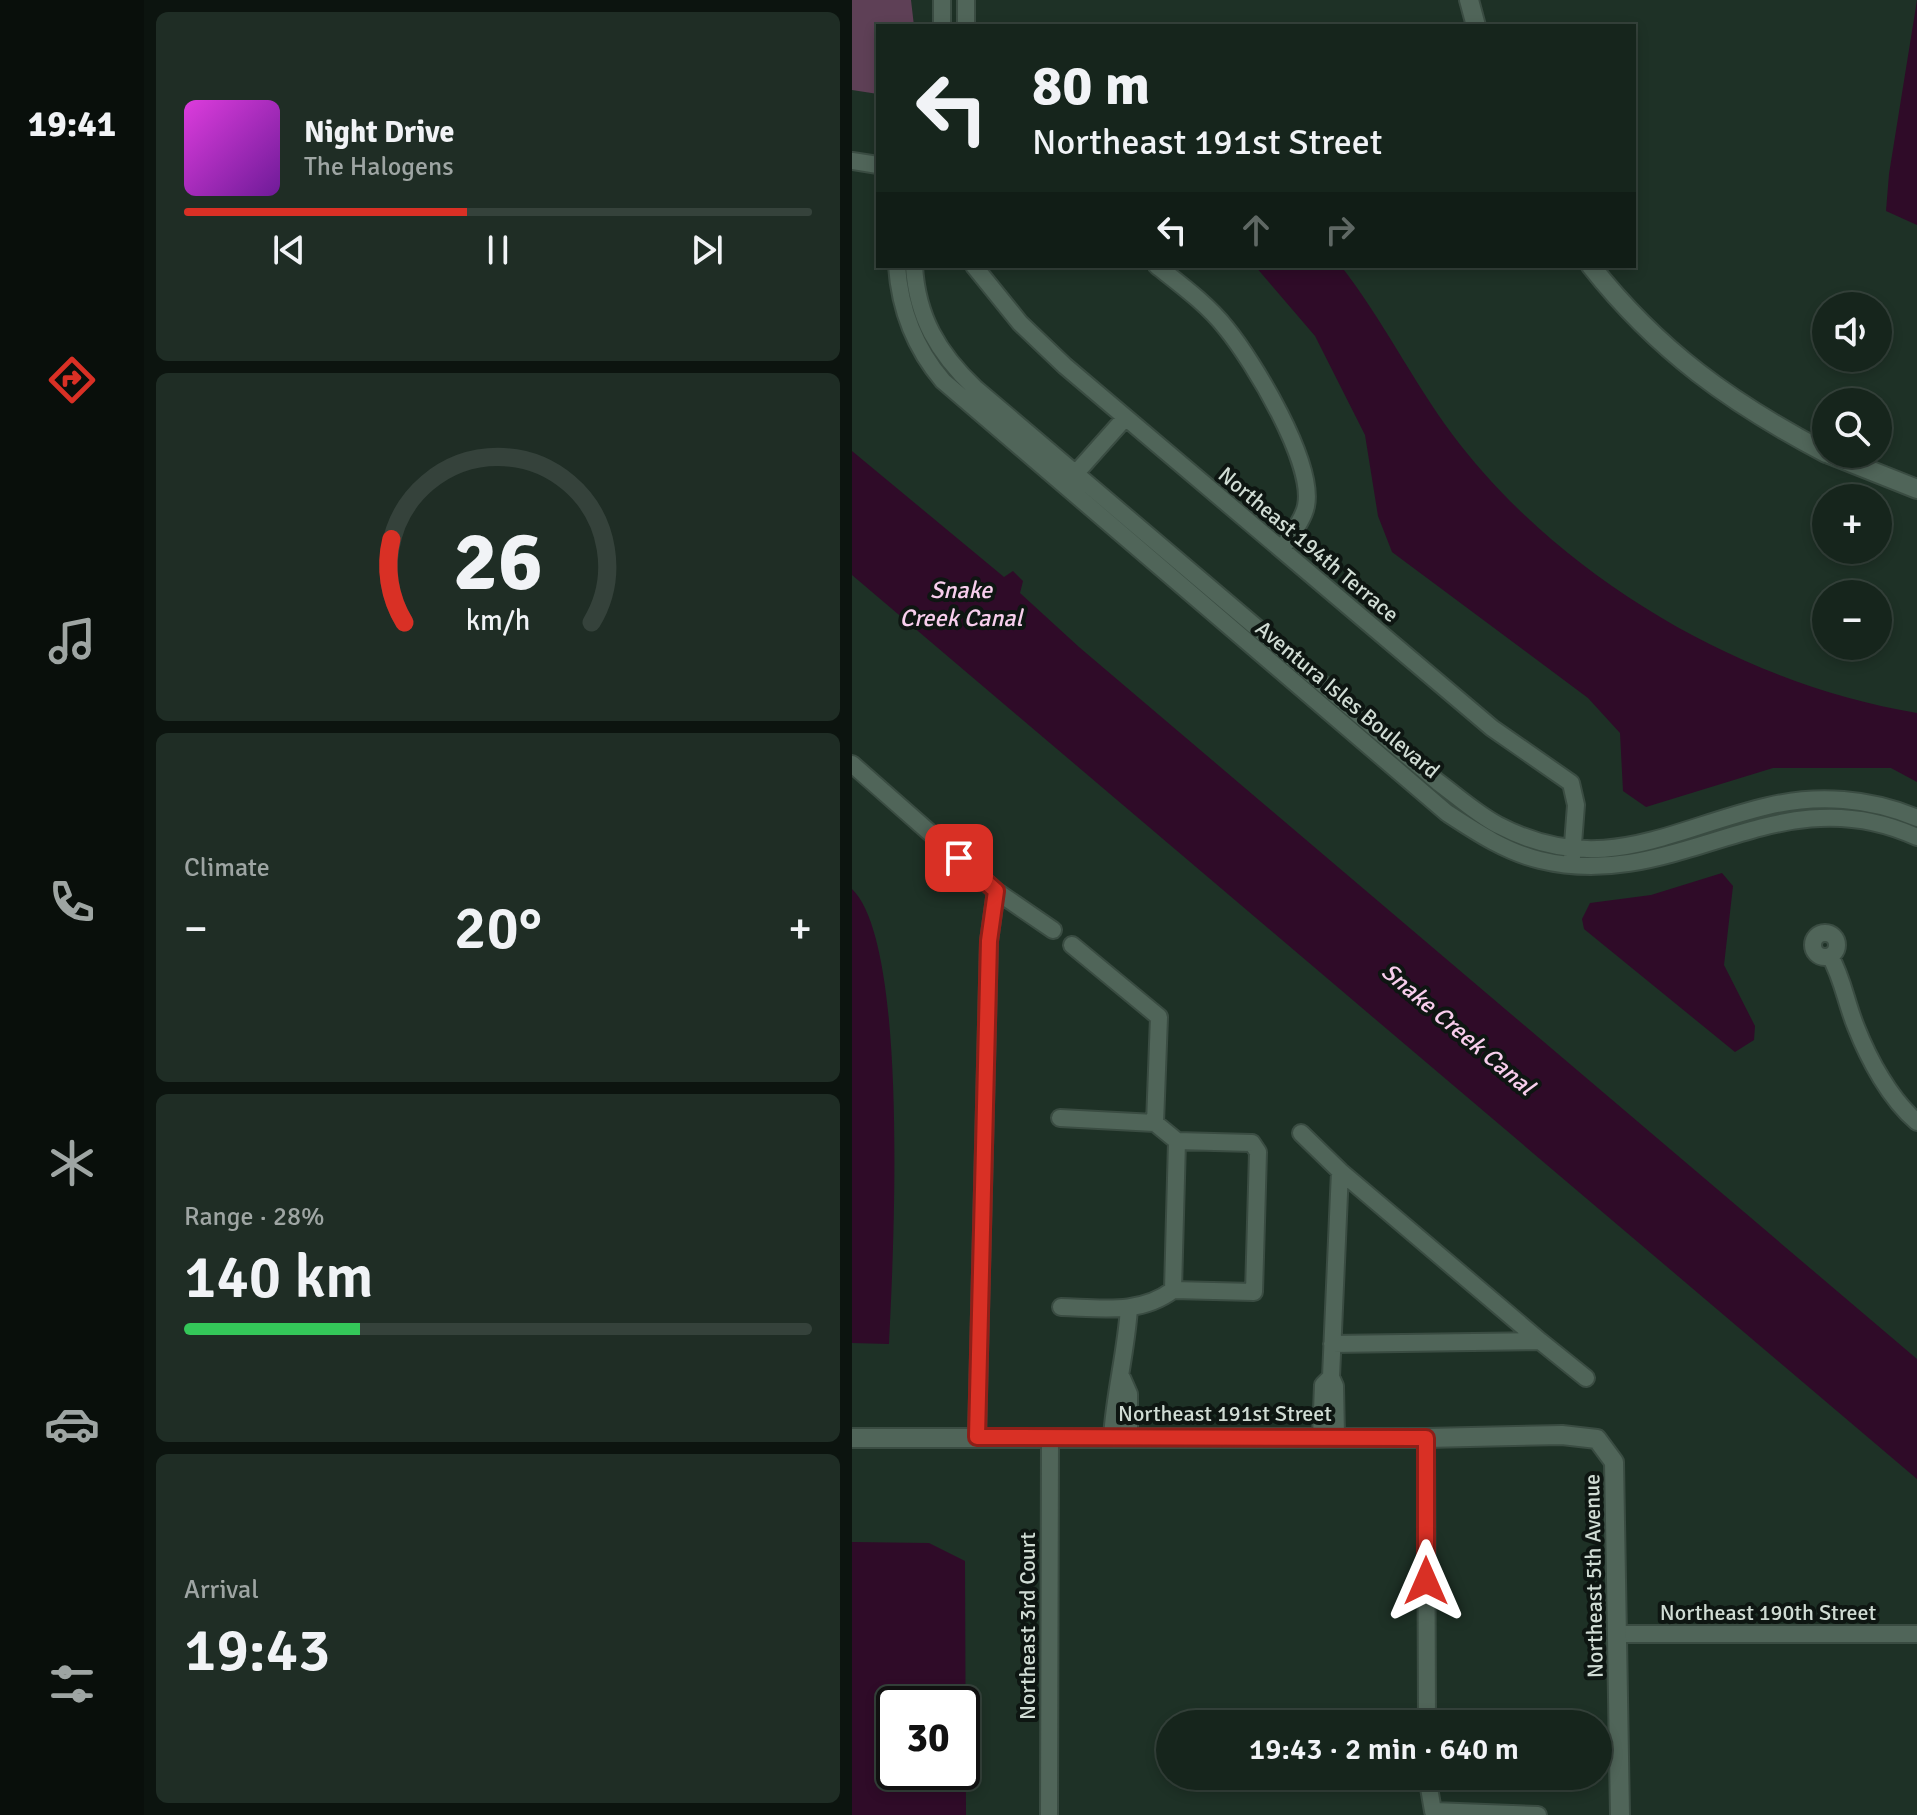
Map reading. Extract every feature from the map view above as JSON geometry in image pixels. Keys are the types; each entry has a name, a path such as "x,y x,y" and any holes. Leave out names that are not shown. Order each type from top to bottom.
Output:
{"street":[{"path":"942,0 942,24"},
{"path":"966,0 966,24"},
{"path":"1469,0 1475,24"},
{"path":"852,161 876,165"},
{"name":"Aventura Isles Boulevard","path":"897,268 904,315 928,363 960,398 1070,480 1438,782 1497,825 1546,842 1597,849 1638,846 1766,806 1797,801 1868,803 1917,818"},
{"name":"Aventura Isles Boulevard","path":"914,268 920,309 932,337 953,367 1070,480 1447,813 1493,843 1539,860 1572,865 1637,863 1775,822 1811,817 1879,823 1917,837"},
{"name":"Northeast 194th Terrace","path":"975,268 985,284 1029,333 1125,418 1501,735 1571,783 1576,805 1572,865"},
{"path":"1159,268 1225,326 1258,372 1278,410 1297,455 1306,506 1282,549"},
{"path":"1593,268 1651,336 1744,409 1812,445"},
{"path":"1070,480 1125,418"},
{"path":"1864,468 1917,489"},
{"path":"852,764 996,891 1053,930"},
{"path":"977,1437 989,941 996,891"},
{"path":"1072,945 1159,1017 1155,1123"},
{"path":"1830,956 1841,975 1856,1027 1869,1054 1894,1097 1917,1122"},
{"path":"1060,1118 1155,1123 1177,1141 1252,1143 1258,1152 1254,1292 1173,1290 1154,1304 1129,1308 1061,1307"},
{"path":"1301,1133 1340,1171 1586,1378"},
{"path":"1173,1290 1177,1141"},
{"path":"1328,1437 1323,1385 1331,1377 1340,1171"},
{"path":"1120,1437 1115,1392 1122,1378 1129,1308"},
{"path":"1332,1344 1540,1341"},
{"name":"Northeast 191st Street","path":"852,1438 1426,1438 1562,1435 1597,1439"},
{"name":"Northeast 3rd Court","path":"1049,1815 1050,1438"},
{"path":"1426,1438 1427,1710"},
{"name":"Northeast 5th Avenue","path":"1597,1439 1614,1462 1620,1815"},
{"name":"Northeast 190th Street","path":"1618,1634 1917,1634"},
{"path":"1429,1790 1433,1811 1443,1814 1538,1815"}],"shaded area":[{"path":"852,0 911,0 914,24 876,24 876,94 852,90"}],"water":[{"path":"1917,0 1917,225 1886,211 1889,174"},
{"path":"1257,268 1342,268 1452,434 1495,486 1545,534 1600,577 1659,616 1721,650 1785,677 1851,699 1917,713 1917,782 1891,768 1773,768 1646,807 1623,791 1620,733 1588,698 1392,552 1378,516 1365,435 1315,336"},
{"name":"Snake Creek Canal","path":"852,451 1004,577 1013,571 1023,581 1020,593 1079,647 1917,1359 1917,1479 852,575"},
{"path":"1722,873 1733,886 1724,965 1755,1026 1754,1040 1735,1052 1584,929 1582,919 1590,903 1651,895"},
{"path":"852,889 870,921 883,972 890,1035 894,1177 889,1344 852,1343"},
{"path":"852,1542 929,1543 965,1561 965,1686 876,1686 876,1790 966,1790 966,1815 852,1815"}],"route":[{"path":"959,858 996,891 989,941 977,1437 1426,1438 1426,1581"}]}
